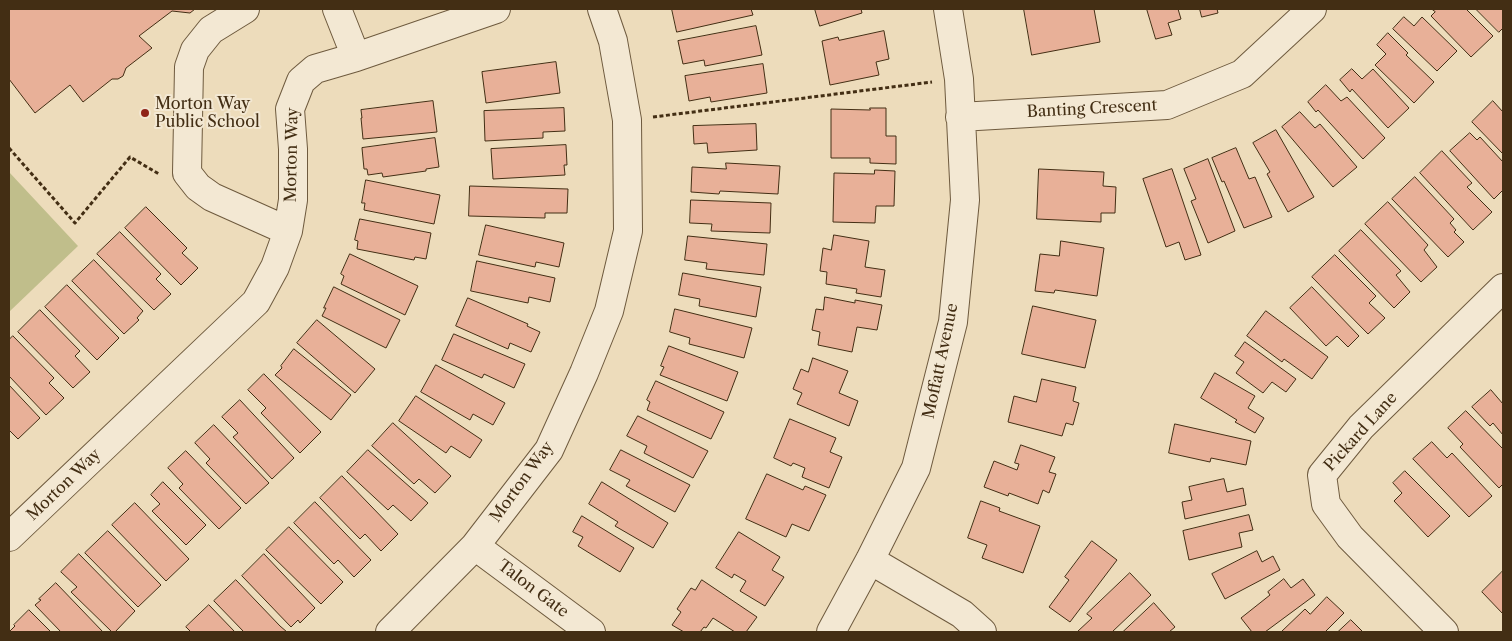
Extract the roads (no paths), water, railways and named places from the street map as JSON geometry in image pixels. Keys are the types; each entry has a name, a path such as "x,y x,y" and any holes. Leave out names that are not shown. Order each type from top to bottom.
{"street":[{"path":"245,9 211,30 195,50 189,68 187,173 198,187 212,197 288,231"},
{"path":"337,9 356,58"},
{"name":"Morton Way","path":"9,537 256,302 275,267 288,231 293,200 293,148 290,109 301,81 315,69 356,58 496,9"},
{"name":"Morton Way","path":"390,632 475,546 549,450 584,373 609,311 628,231 627,120 613,41 602,9"},
{"name":"Moffatt Avenue","path":"831,632 916,468 953,322 965,200 958,79 948,9"},
{"name":"Banting Crescent","path":"960,117 1167,105 1242,74 1312,9"},
{"name":"Pickard Lane","path":"1444,632 1350,536 1326,504 1322,475 1361,427 1503,288"},
{"name":"Talon Gate","path":"475,546 591,632"},
{"path":"870,560 962,614 982,632"}],"place":[{"name":"Morton Way Public School","path":"145,113"}]}
